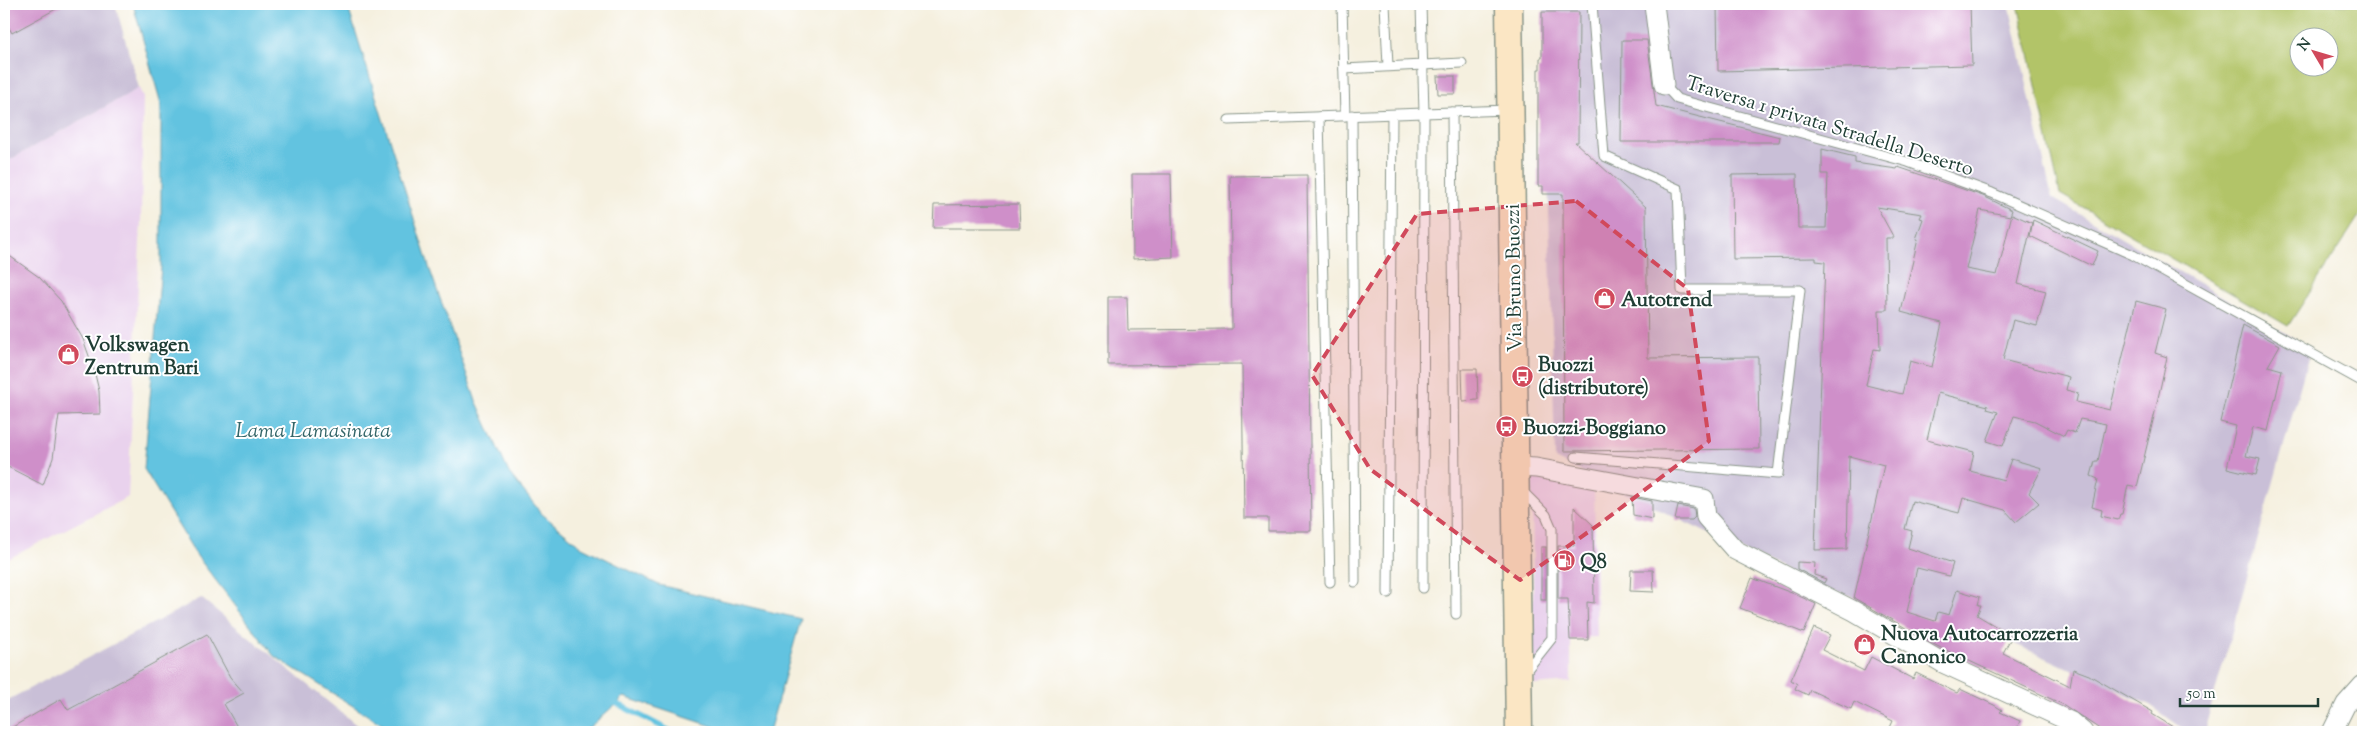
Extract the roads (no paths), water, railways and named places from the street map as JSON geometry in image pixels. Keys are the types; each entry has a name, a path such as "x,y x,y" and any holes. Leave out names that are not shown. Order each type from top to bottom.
{"main road":[{"name":"Via Bruno Buozzi","path":"1509,4 1519,732"}],"street":[{"path":"1654,4 1664,85"},
{"path":"1516,475 1536,468 1704,499 1706,517 1735,550 1854,611 1943,663 2071,722 2083,732"},
{"path":"2332,732 2346,704 2363,684"}],"lane":[{"path":"1342,4 1348,116 1355,582"},
{"path":"1385,4 1388,66"},
{"path":"1421,4 1424,114 1423,588"},
{"path":"1576,457 1778,474 1800,290 1682,290 1678,189 1604,156 1592,4"},
{"path":"1344,69 1462,63"},
{"name":"Traversa 1 privata Stradella Deserto","path":"1664,85 1677,99 1908,162 2001,197 2133,255 2363,382"},
{"path":"1229,120 1510,110"},
{"path":"1452,112 1456,614"},
{"path":"1388,593 1392,115"},
{"path":"1319,117 1330,582"},
{"path":"1516,475 1546,515 1552,529 1552,638 1518,672"}],"water":[{"name":"Lama Lamasinata","path":"133,4 347,4 430,270 475,398 509,473 542,514 582,547 659,585 801,619 769,732 730,732 624,697 584,732 394,732 274,656 197,556 144,469 161,267 161,104"}],"waterway":[{"name":"Lama Lamasinata","path":"610,700 672,732"}],"place":[{"name":"Autotrend","path":"1605,299"},
{"name":"Volkswagen Zentrum Bari","path":"69,355"},
{"name":"Buozzi (distributore)","path":"1522,376"},
{"name":"Buozzi-Boggiano","path":"1507,427"},
{"name":"Q8","path":"1564,561"},
{"name":"Nuova Autocarrozzeria Canonico","path":"1865,644"}]}
